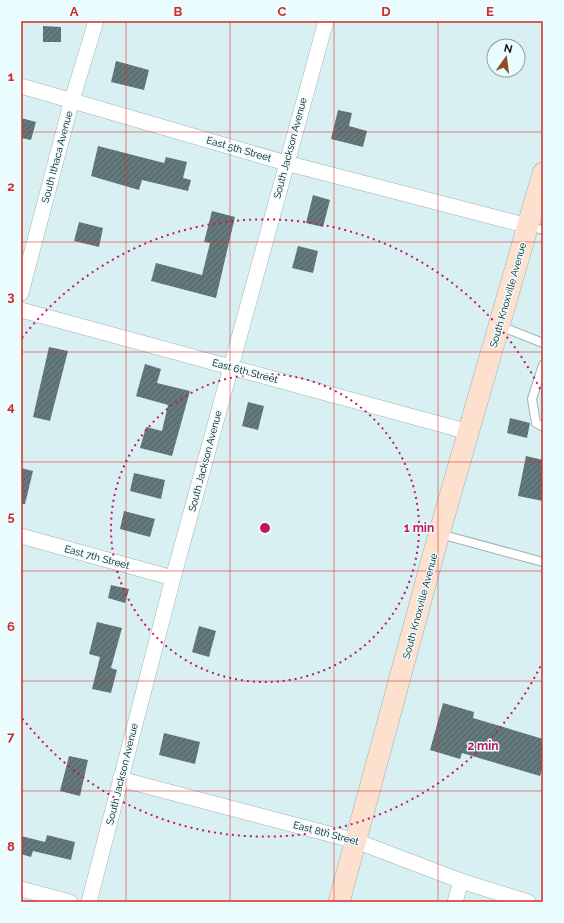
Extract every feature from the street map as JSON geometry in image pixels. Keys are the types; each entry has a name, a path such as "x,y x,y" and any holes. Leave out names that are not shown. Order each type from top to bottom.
{"main road":[{"name":"South Knoxville Avenue","path":"339,902 439,534 500,326 536,228 543,173"}],"street":[{"name":"South Ithaca Avenue","path":"21,293 72,100 96,21"},
{"name":"South Jackson Avenue","path":"89,902 172,578 326,21"},
{"name":"East 5th Street","path":"21,86 286,163 536,228"},
{"name":"East 6th Street","path":"21,310 469,432"},
{"name":"East 7th Street","path":"21,536 172,578"},
{"name":"East 8th Street","path":"120,779 356,841 460,881 528,902"},
{"path":"455,902 460,881"},
{"path":"21,889 70,902"}],"lane":[{"path":"500,326 543,343"},
{"path":"543,365 532,399 536,423 543,427"},
{"path":"439,534 543,562"}],"building":[{"path":"43,26 61,27 61,42 43,42"},
{"path":"116,61 149,70 144,90 111,82"},
{"path":"338,110 352,113 349,126 367,131 363,147 331,139"},
{"path":"21,118 36,122 31,140 21,138"},
{"path":"98,146 164,163 166,157 187,162 183,178 191,180 188,191 142,180 139,190 91,176"},
{"path":"313,195 330,200 323,227 306,223"},
{"path":"212,211 235,217 216,298 151,281 156,263 202,275 210,243 204,242"},
{"path":"79,222 103,228 99,247 74,241"},
{"path":"298,246 318,251 313,273 292,268"},
{"path":"49,347 68,351 50,421 33,417"},
{"path":"145,364 161,369 157,383 190,391 172,456 140,448 146,427 162,431 168,405 136,396"},
{"path":"248,402 264,406 258,430 242,426"},
{"path":"510,418 530,423 527,438 507,433"},
{"path":"526,456 543,460 543,501 518,496"},
{"path":"21,468 33,471 25,504 21,504"},
{"path":"134,473 165,480 161,499 130,491"},
{"path":"124,511 155,519 150,537 120,529"},
{"path":"111,585 129,589 125,603 108,598"},
{"path":"97,622 122,628 111,668 117,670 111,693 92,689 100,657 89,654"},
{"path":"199,626 216,631 209,657 192,652"},
{"path":"443,703 474,712 473,718 543,739 543,766 540,776 462,753 460,759 430,750"},
{"path":"164,733 200,742 195,764 159,755"},
{"path":"69,756 88,760 80,796 60,791"},
{"path":"47,835 75,842 71,860 33,851 31,857 21,854 21,836 45,842"}]}
